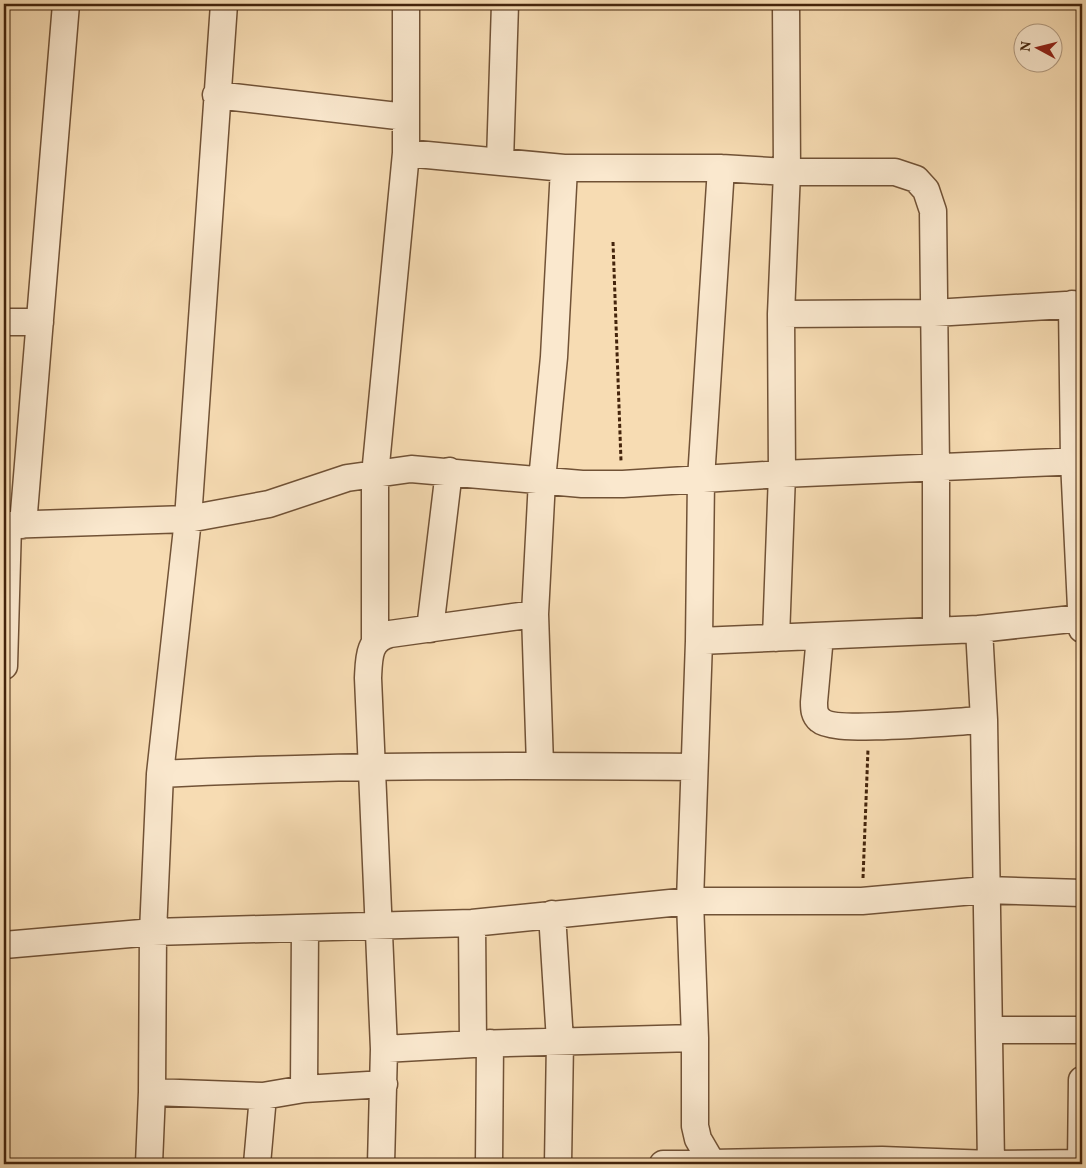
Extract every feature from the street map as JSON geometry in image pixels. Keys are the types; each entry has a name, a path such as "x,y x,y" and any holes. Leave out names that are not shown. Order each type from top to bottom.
{"street":[{"path":"4,666 11,525 40,322 66,4"},
{"path":"149,1164 152,1092 153,932 160,774 188,519 216,95 224,4"},
{"path":"381,1164 384,1049 370,767 368,678 370,654 375,641 375,475 406,153 406,4"},
{"path":"500,161 505,4"},
{"path":"776,638 782,474 781,314 787,172 786,4"},
{"path":"216,95 406,116"},
{"path":"406,153 564,168 722,168 787,172 896,172 916,180 926,190 932,211 936,467 936,630"},
{"path":"540,765 535,614 542,480 554,357 564,168"},
{"path":"712,1164 698,1139 696,1126 690,901 699,642 701,479 722,168"},
{"path":"699,642 1082,623 1077,304 934,313 781,314"},
{"path":"4,322 40,322"},
{"path":"11,525 188,519 269,504 347,478 412,469 582,484 623,484 782,474 1078,461"},
{"path":"430,629 449,472"},
{"path":"375,641 390,634 535,614"},
{"path":"979,629 984,720 985,890 992,1164"},
{"path":"820,636 814,712 819,720 830,724 868,726 984,720"},
{"path":"160,774 262,769 370,767 540,765 694,767"},
{"path":"4,945 153,932 472,923 690,901 862,901 985,890 1082,893"},
{"path":"552,914 560,1041 558,1164"},
{"path":"472,923 482,1043 489,1164"},
{"path":"304,1089 305,928"},
{"path":"989,1030 1082,1030"},
{"path":"384,1049 482,1043 695,1038"},
{"path":"663,1164 1081,1163 1082,1080"},
{"path":"152,1092 263,1096 304,1089 384,1084"},
{"path":"257,1164 263,1096"}],"path":[{"path":"613,242 619,446 623,484"},
{"path":"862,901 868,726"}]}
